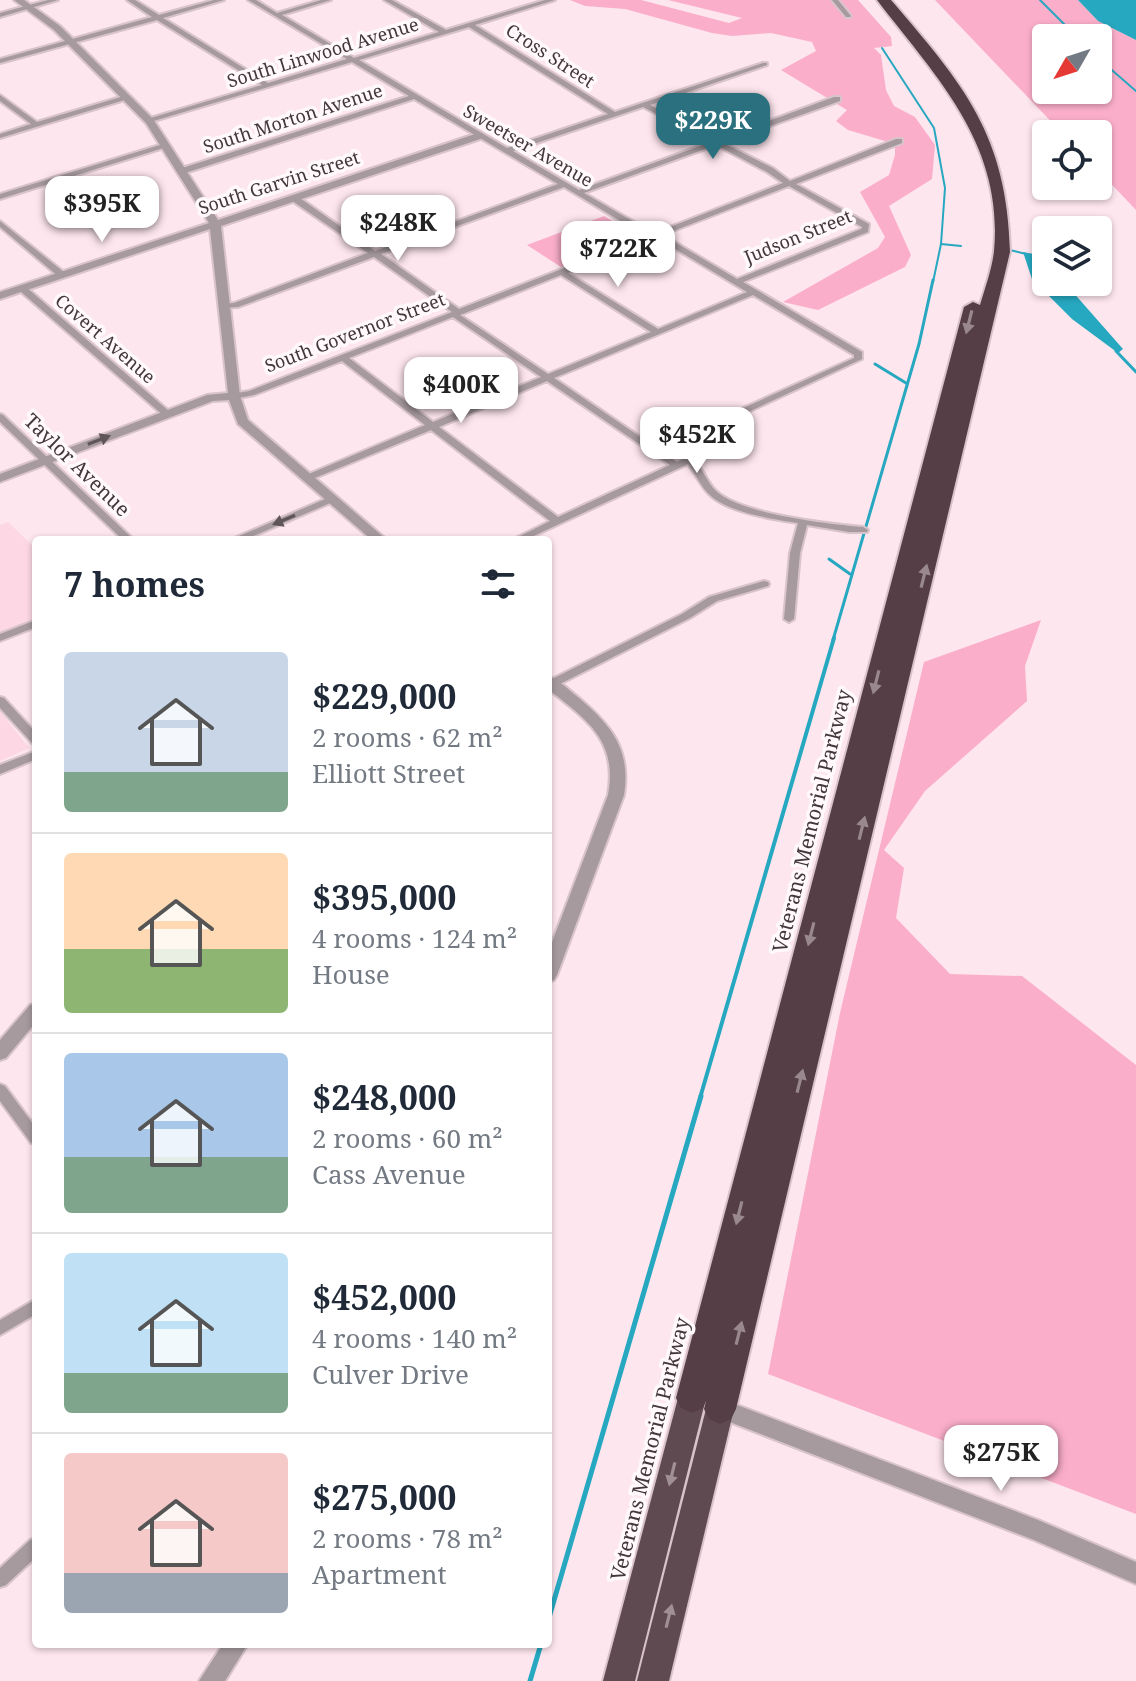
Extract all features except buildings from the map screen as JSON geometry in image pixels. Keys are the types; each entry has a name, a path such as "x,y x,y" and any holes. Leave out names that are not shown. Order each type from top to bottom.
{"highway":[{"name":"Veterans Memorial Parkway","path":"619,1681 986,246 985,190 965,125 942,85 872,0"},
{"path":"653,1681 1002,252 1000,194 995,167 978,122 942,68 884,0"}],"street":[{"path":"0,15 23,4 55,0"},
{"path":"130,0 268,86"},
{"path":"0,61 221,0"},
{"name":"Sweetser Avenue","path":"251,0 563,185 645,232 657,235 859,354 858,359 708,428 689,460"},
{"path":"276,15 328,0"},
{"path":"387,0 445,32"},
{"name":"Cross Street","path":"509,0 525,8"},
{"name":"South Linwood Avenue","path":"150,121 552,0"},
{"path":"835,0 848,16"},
{"path":"23,4 71,41 150,121 215,224 234,396 242,421 375,536"},
{"name":"Cross Street","path":"470,25 524,55 559,83 613,114"},
{"path":"505,151 765,64"},
{"path":"0,97 36,125"},
{"name":"South Morton Avenue","path":"182,171 414,97"},
{"path":"0,136 127,98"},
{"path":"577,193 837,99"},
{"path":"645,105 790,184"},
{"name":"South Garvin Street","path":"0,296 479,136"},
{"name":"South Governor Street","path":"0,478 211,398 251,393 899,141"},
{"path":"0,197 166,146"},
{"name":"Judson Street","path":"737,282 865,230 864,223 790,184"},
{"path":"226,306 563,185"},
{"path":"294,198 677,466"},
{"name":"Covert Avenue","path":"0,223 62,275"},
{"path":"561,272 657,332"},
{"name":"Covert Avenue","path":"23,289 167,414"},
{"name":"Judson Street","path":"307,478 754,292"},
{"path":"342,357 556,521"},
{"name":"Taylor Avenue","path":"0,417 125,536"},
{"path":"525,536 689,460 700,469 716,496 803,522 863,530"},
{"path":"244,536 332,499"},
{"path":"789,619 795,553 803,522"},
{"path":"552,683 640,640 713,599 764,584"},
{"path":"0,638 32,625"},
{"path":"552,687 608,735 616,748 622,771 616,795 552,964"},
{"path":"0,701 32,736"},
{"path":"0,770 32,757"},
{"path":"0,1053 32,1015"},
{"path":"0,1090 32,1134"},
{"path":"0,1328 32,1312"},
{"path":"692,1398 1038,1531 1136,1573"},
{"path":"0,1579 32,1550"},
{"path":"211,1681 234,1648"}],"shaded area":[{"path":"570,0 641,0 729,23 742,18 668,0 858,0 891,37 892,46 874,48 881,55 886,90 894,106 915,117 935,145 932,179 889,206 911,255 905,267 818,310 783,302 878,248 885,237 860,192 889,175 895,155 895,144 848,130 836,121 847,110 781,70 816,51 812,42 771,33 732,36 712,33 625,9 585,6"},
{"path":"935,0 1078,0 1104,24 1032,24 1032,102"},
{"path":"1112,28 1136,40 1136,210 1112,185 1112,120 1050,120 1034,104 1112,104"},
{"path":"604,216 639,237 561,267 527,245"},
{"path":"8,522 32,545 32,621 0,635 0,525"},
{"path":"1041,620 1025,666 1027,701 925,791 884,850 904,868 896,918 950,974 1022,976 1136,1065 1136,1514 768,1374 840,1013 924,662"},
{"path":"0,711 29,748 0,761"}],"water":[{"path":"1078,0 1136,0 1136,40 1112,28 1112,24 1098,21"},
{"path":"1023,252 1032,254 1032,279"},
{"path":"1049,296 1076,296 1123,349 1118,353 1072,319"}],"waterway":[{"path":"1040,0 1064,24"},
{"path":"882,48 934,128 945,188 941,244"},
{"path":"1112,70 1136,91"},
{"path":"933,282 941,244"},
{"path":"941,244 961,246"},
{"path":"1010,250 1030,255"},
{"path":"833,640 919,344 933,280"},
{"path":"1116,351 1136,372"},
{"path":"875,364 906,383"},
{"path":"829,559 850,574"},
{"path":"700,1098 834,638"},
{"path":"552,1607 701,1096"},
{"path":"530,1681 540,1648"}]}
